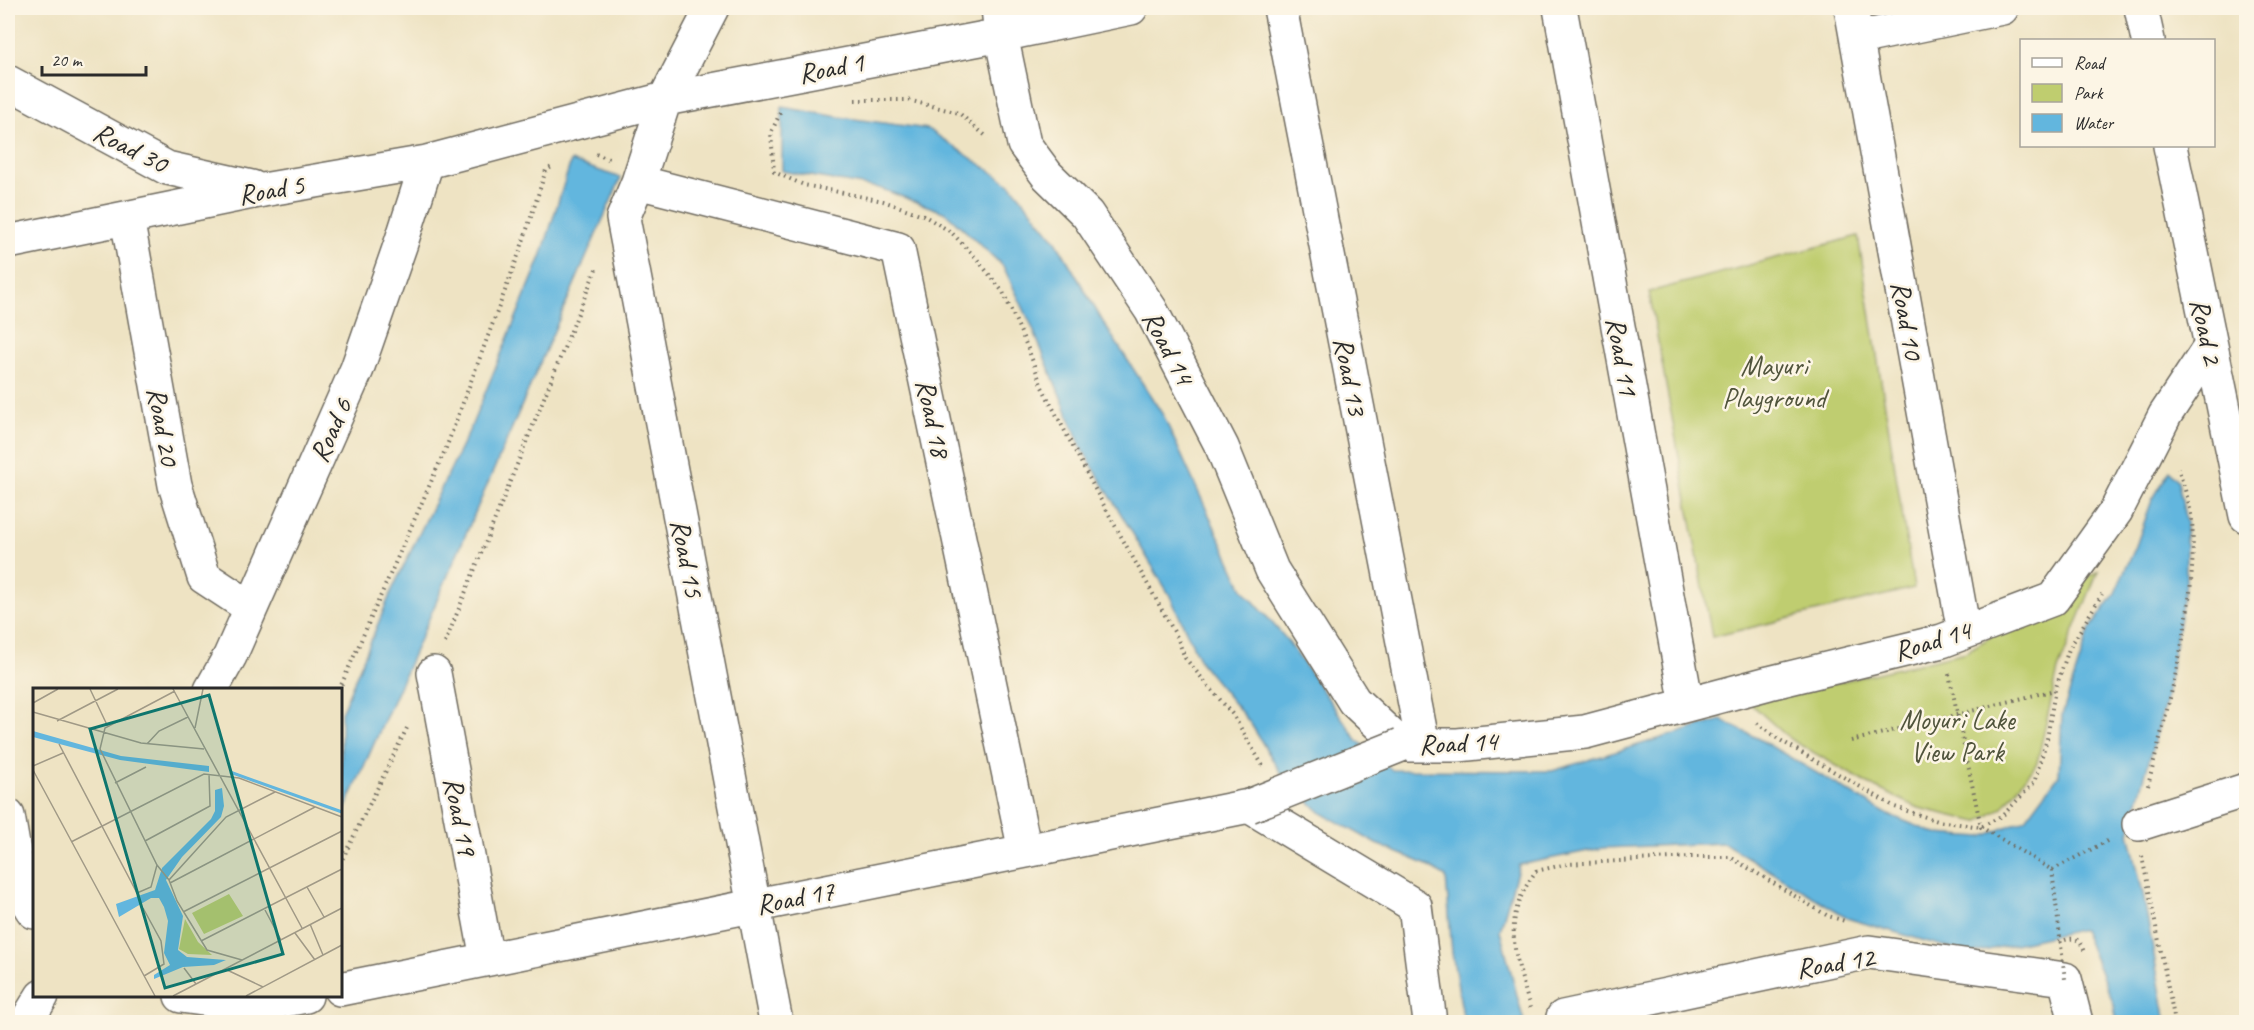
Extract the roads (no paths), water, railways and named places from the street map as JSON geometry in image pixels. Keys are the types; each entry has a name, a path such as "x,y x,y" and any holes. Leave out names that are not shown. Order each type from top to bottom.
{"street":[{"name":"Road 15","path":"712,8 665,99 638,182 623,218 776,1023"},
{"name":"Road 1","path":"533,135 665,99 999,21 1131,8"},
{"name":"Road 13","path":"1280,8 1412,745"},
{"name":"Road 11","path":"1560,8 1687,705"},
{"path":"1855,23 2002,8"},
{"path":"2142,8 2148,39"},
{"name":"Road 14","path":"999,21 1024,144 1047,175 1087,214 1151,310 1222,447 1272,570 1354,701 1412,745 1458,745 1585,732 1953,637 2053,598 2116,511 2164,415 2210,346"},
{"name":"Road 10","path":"1855,23 1953,637"},
{"name":"Road 30","path":"8,82 167,168 263,190"},
{"name":"Road 5","path":"8,242 263,190 427,162 533,135"},
{"name":"Road 2","path":"2170,147 2210,346 2245,502"},
{"name":"Road 6","path":"212,688 230,656 357,369 427,162"},
{"name":"Road 18","path":"638,182 898,249 1025,851"},
{"name":"Road 20","path":"127,218 175,485 204,577 251,608"},
{"name":"Road 19","path":"434,673 487,959"},
{"name":"Road 17","path":"342,988 1249,806 1412,745"},
{"path":"2139,825 2247,790"},
{"path":"1249,806 1415,906 1430,1023"},
{"path":"8,816 21,894"},
{"name":"Road 12","path":"1563,1017 1869,952 2065,979 2076,1023"},
{"path":"26,1023 41,997"},
{"path":"190,997 253,1006 301,997"}],"water":[{"path":"782,107 928,129 1011,185 1056,241 1103,322 1163,415 1243,589 1287,640 1358,741 1392,770 1552,771 1721,720 1757,738 1885,813 1936,834 1982,837 2026,819 2059,775 2062,715 2090,629 2114,595 2136,546 2152,500 2170,470 2178,481 2186,522 2186,582 2165,703 2129,833 2143,894 2166,1022 2117,1022 2114,1005 2083,929 1970,954 1850,919 1724,843 1603,848 1519,865 1500,930 1524,1022 1464,1022 1452,953 1446,877 1425,864 1377,844 1320,812 1283,777 1251,724 1201,663 1169,594 1082,449 1030,322 1003,266 946,213 879,188 782,171"},
{"path":"571,161 621,178 342,816 342,711 392,590 471,427 541,257"}],"park label":[{"name":"Mayuri Playground","path":"1774,381"},
{"name":"Moyuri Lake View Park","path":"1957,735"}]}
